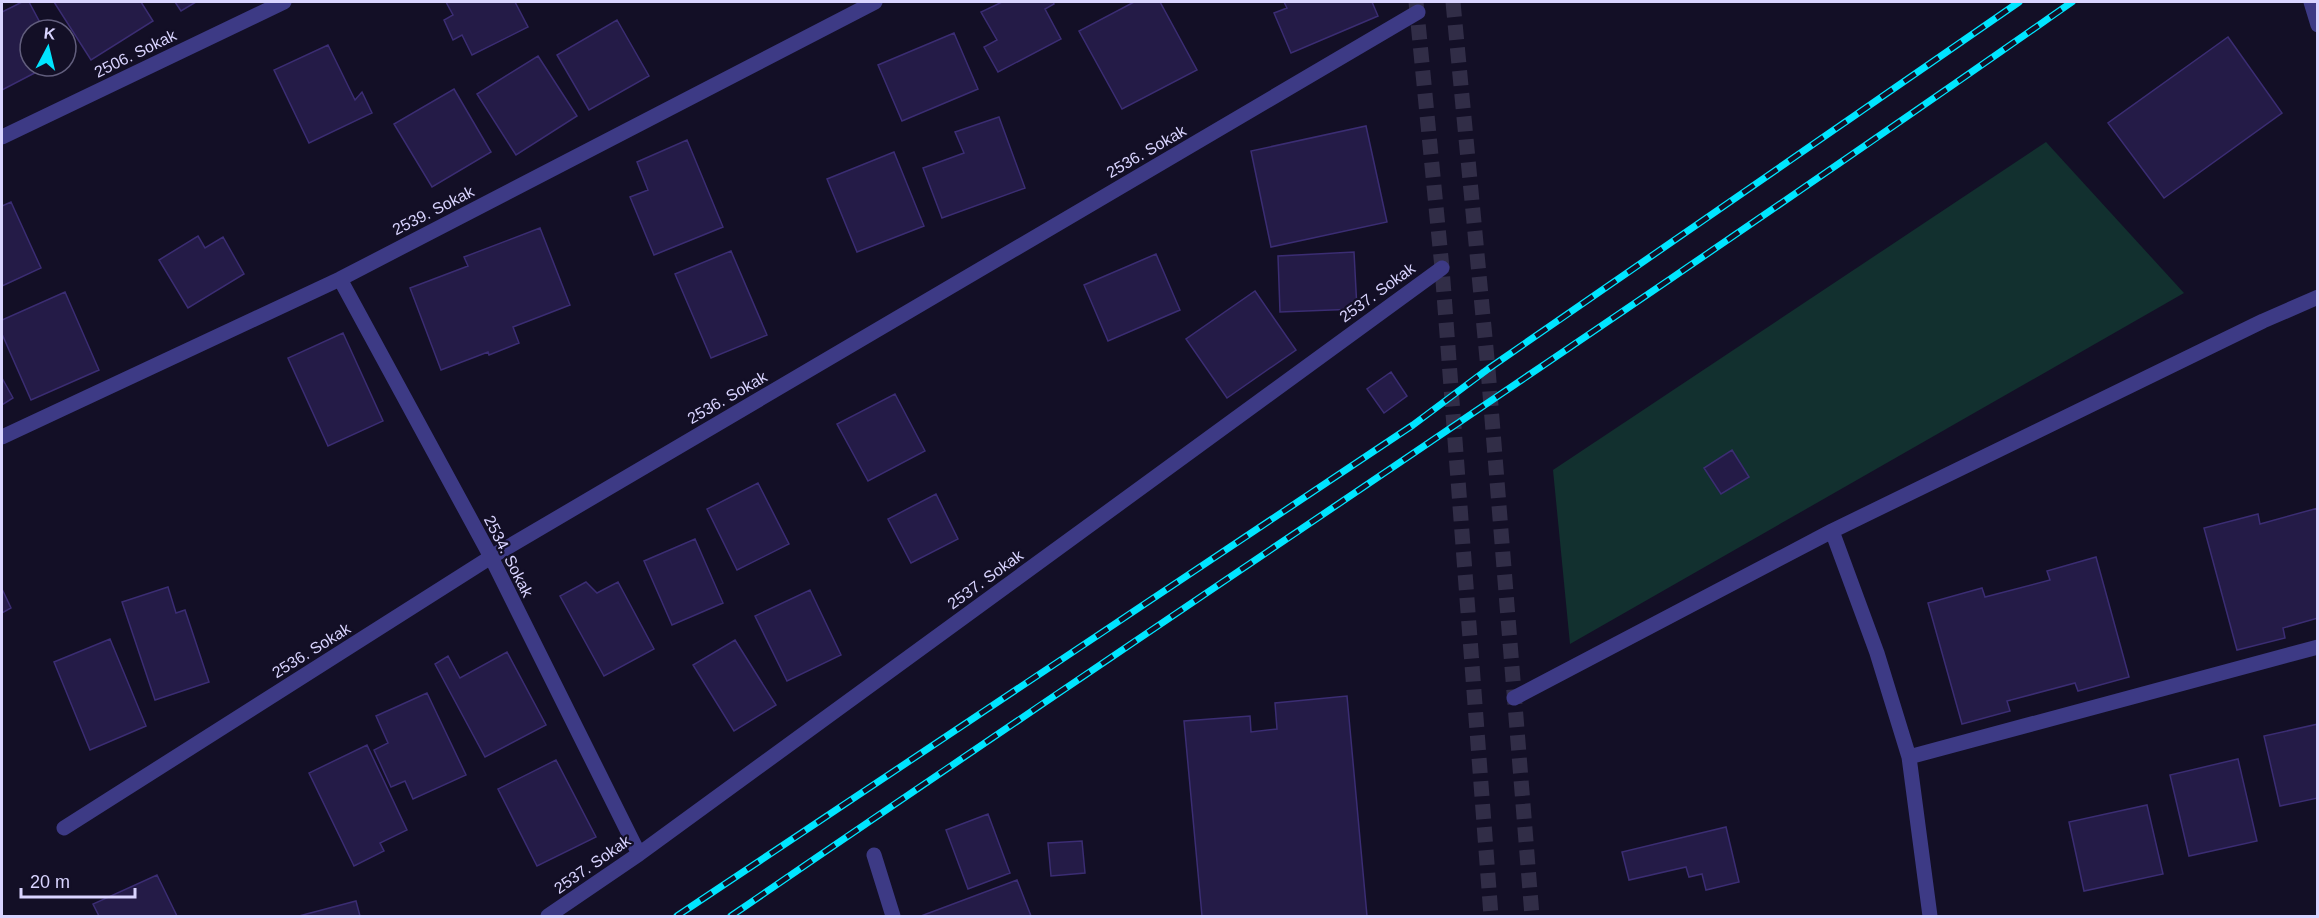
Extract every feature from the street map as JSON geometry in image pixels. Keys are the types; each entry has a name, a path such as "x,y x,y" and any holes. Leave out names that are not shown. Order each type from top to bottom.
{"street":[{"name":"2506. Sokak","path":"2,137 284,2"},
{"name":"2539. Sokak","path":"2,437 340,279 875,2"},
{"path":"2311,2 2318,25"},
{"name":"2536. Sokak","path":"64,828 491,557 1418,12"},
{"name":"2537. Sokak","path":"548,916 639,854 1442,267"},
{"name":"2534. Sokak","path":"340,279 491,557 639,854"},
{"path":"1514,698 1832,531 2263,321 2318,297"},
{"path":"1832,531 1877,653 1909,758 1930,916"},
{"path":"1909,758 2318,647"},
{"path":"874,855 893,916"}],"green space":[{"path":"2046,142 2184,293 1570,644 1553,470"}],"building":[{"path":"22,2 29,2 38,18 18,18 18,78 25,78 2,90 2,12"},
{"path":"54,2 141,2 153,21 91,60 78,40 78,18 64,18"},
{"path":"175,2 196,2 181,11"},
{"path":"446,2 515,2 528,27 472,55 462,35 453,40 444,20 453,15"},
{"path":"1002,2 1053,2 1054,4 1045,9 1061,39 998,72 984,47 997,40 981,12"},
{"path":"1134,2 1160,2 1197,70 1122,109 1079,31"},
{"path":"1284,2 1372,2 1378,16 1291,53 1274,13 1287,8"},
{"path":"617,20 649,76 589,110 557,55"},
{"path":"954,33 978,89 902,121 878,65"},
{"path":"2228,37 2282,113 2164,198 2108,123"},
{"path":"328,45 355,100 362,92 372,113 309,143 274,70"},
{"path":"538,56 577,116 516,155 477,94"},
{"path":"454,89 491,152 432,187 394,124"},
{"path":"999,117 1025,188 942,218 923,168 964,153 955,132"},
{"path":"1366,126 1387,222 1271,247 1251,151"},
{"path":"687,140 723,227 654,255 630,197 648,190 637,162"},
{"path":"894,152 924,226 857,252 827,179"},
{"path":"11,202 41,268 2,286 2,206"},
{"path":"540,228 570,305 513,327 519,343 441,370 410,288 468,266 464,257"},
{"path":"198,236 205,248 223,237 244,274 188,308 159,260"},
{"path":"731,251 767,335 711,358 675,274"},
{"path":"1354,252 1357,309 1280,312 1278,256"},
{"path":"1156,254 1180,310 1108,341 1084,285"},
{"path":"1255,291 1296,350 1227,398 1186,339"},
{"path":"65,292 99,370 31,400 2,334 2,320"},
{"path":"343,333 383,421 328,446 288,358"},
{"path":"1391,372 1407,396 1384,413 1367,389"},
{"path":"2,378 13,398 2,405"},
{"path":"895,394 925,451 868,481 837,424"},
{"path":"1732,450 1749,477 1721,494 1704,468"},
{"path":"758,483 789,544 737,570 707,509"},
{"path":"936,494 958,539 911,563 888,519"},
{"path":"2318,508 2318,618 2283,628 2285,638 2237,650 2204,528 2258,514 2260,524"},
{"path":"695,539 723,603 672,625 644,561"},
{"path":"2096,557 2129,677 2078,691 2075,683 2007,701 2010,711 1962,724 1928,603 1982,588 1985,597 2050,580 2047,571"},
{"path":"586,582 597,593 618,582 654,649 604,676 560,596"},
{"path":"168,587 176,613 185,610 209,682 155,700 122,602"},
{"path":"2,589 11,608 2,613"},
{"path":"810,590 841,655 787,681 755,616"},
{"path":"110,639 146,726 90,750 54,662"},
{"path":"735,640 776,705 734,731 693,665"},
{"path":"507,652 546,725 485,757 435,664 448,656 460,678"},
{"path":"427,693 466,775 413,799 405,781 391,787 374,750 388,743 376,716"},
{"path":"1347,696 1367,916 1202,916 1184,721 1250,716 1251,732 1277,729 1275,703"},
{"path":"2318,724 2318,798 2280,806 2264,736"},
{"path":"367,745 407,830 380,843 384,851 354,866 309,773"},
{"path":"2238,759 2257,841 2189,856 2170,775"},
{"path":"556,760 596,837 537,866 498,789"},
{"path":"2147,805 2163,874 2084,891 2069,822"},
{"path":"988,814 1010,873 968,889 946,830"},
{"path":"1726,827 1739,882 1706,890 1702,874 1689,877 1686,867 1629,880 1622,852"},
{"path":"1082,841 1085,873 1051,876 1048,843"},
{"path":"157,875 177,916 99,916 93,904"},
{"path":"1017,880 1031,916 921,916"},
{"path":"356,901 360,916 299,916"}],"tunnel":[{"path":"1416,2 1442,268 1491,916"},
{"path":"1453,2 1488,369 1532,916"}],"railway":[{"path":"677,916 1413,425 1488,369 2019,2"},
{"path":"731,916 1571,347 2072,2"}]}
